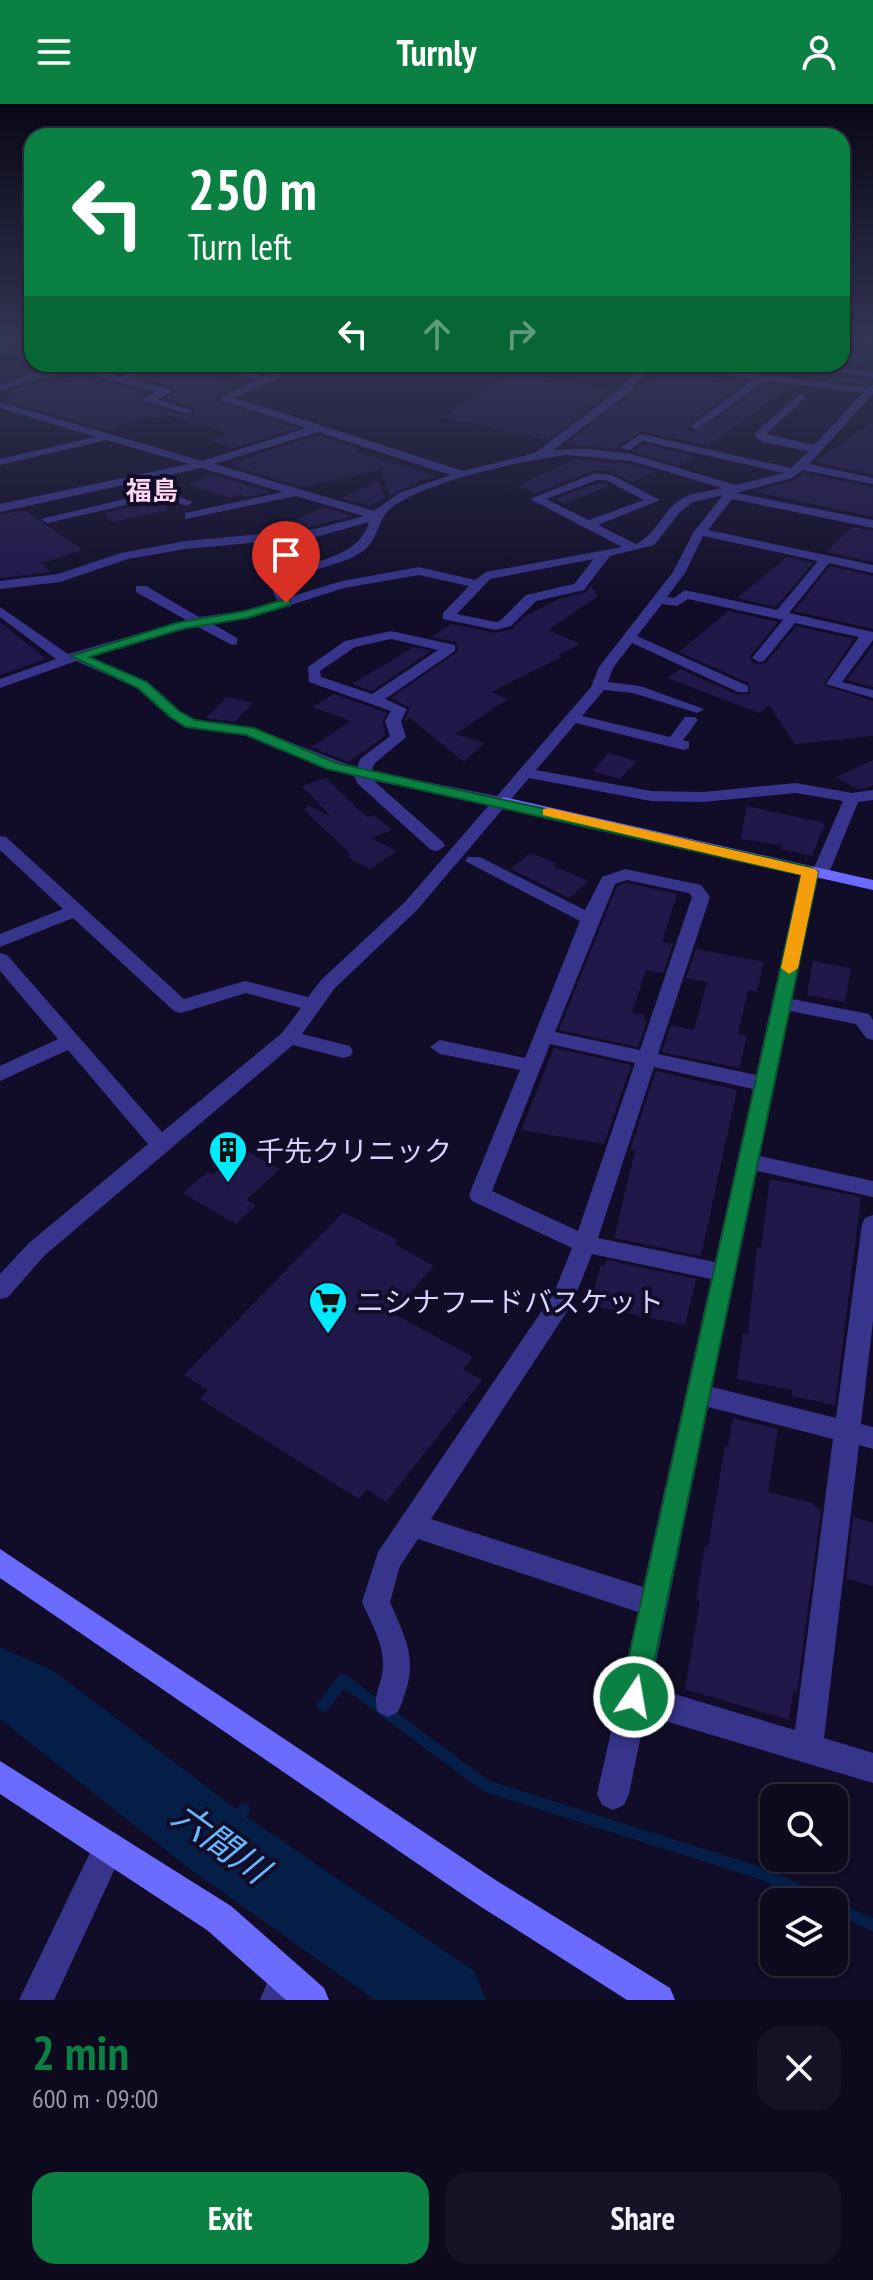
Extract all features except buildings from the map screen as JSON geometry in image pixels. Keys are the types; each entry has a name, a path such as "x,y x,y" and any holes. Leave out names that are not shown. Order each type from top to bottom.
{"street":[{"path":"82,429 377,516"},
{"path":"0,508 208,464 314,429"},
{"path":"328,429 463,475"},
{"path":"535,457 572,429"},
{"path":"765,429 759,435 769,441 817,449"},
{"path":"606,553 579,587 531,598 506,623 496,626 448,616 486,576 606,553 635,548 650,542 676,509 689,499 765,483 797,469 835,429"},
{"path":"0,462 107,437"},
{"path":"626,448 641,437 873,481"},
{"path":"286,603 280,593 290,578 360,548 371,540 380,510 414,491 463,475 567,452 617,455 732,492 873,524"},
{"path":"588,525 654,500 608,477 596,476 536,499 588,525 635,548"},
{"path":"130,480 187,502"},
{"path":"189,516 297,492"},
{"path":"0,1290 37,1249 289,1038 328,984 411,906 503,802 599,685 606,667 679,573 700,532 732,492"},
{"path":"72,493 92,509"},
{"path":"47,519 160,494"},
{"path":"76,513 95,527"},
{"path":"0,585 60,578 125,556 174,547 316,533 377,516"},
{"path":"700,532 873,569"},
{"path":"759,658 826,559"},
{"path":"0,684 72,658 198,621 247,615 342,585 419,571 478,584"},
{"path":"141,589 232,641"},
{"path":"658,600 677,602 685,594 871,636 833,684 873,694"},
{"path":"0,611 72,658 142,685 174,714 191,724 249,731 332,766 362,774 503,802 873,885"},
{"path":"374,700 450,648 391,635 350,644 313,670 314,679 374,700 400,709 393,721 398,737 366,762 363,780 437,846"},
{"path":"629,637 743,689"},
{"path":"573,718 679,743 693,714 635,689 599,685"},
{"path":"527,773 651,796 703,797 796,788 852,798 873,795"},
{"path":"613,1794 782,1003 815,873 852,798"},
{"path":"0,841 181,1007 245,987 314,1005"},
{"path":"474,861 590,919"},
{"path":"388,1702 396,1683 397,1645 376,1602 388,1561 564,1297 585,1244 701,897 695,889 625,874 608,881 590,919 480,1195 585,1244 724,1273"},
{"path":"0,941 76,910"},
{"path":"0,959 162,1146"},
{"path":"782,1003 862,1019 873,1033"},
{"path":"543,1036 764,1084"},
{"path":"289,1038 343,1051"},
{"path":"0,1074 71,1041"},
{"path":"440,1047 532,1066"},
{"path":"748,1161 873,1189"},
{"path":"808,1749 860,1435 873,1224"},
{"path":"698,1394 860,1435"},
{"path":"412,1525 653,1604"},
{"path":"0,1562 486,1892 658,2000"},
{"path":"634,1697 873,1768"},
{"path":"0,1776 219,1918 281,1988 312,2000"},
{"path":"36,2000 109,1847"}],"waterway":[{"path":"323,1706 343,1680 486,1786 763,1874 794,1888"},
{"name":"六間川","path":"0,1682 29,1696 218,1843 445,2000"},
{"path":"218,1843 244,1809"},
{"path":"848,1913 873,1925"}],"slow traffic":[{"path":"549,812 810,872 789,968"}],"place":[{"name":"千先クリニック","path":"228,1184"},
{"name":"ニシナフードバスケット","path":"328,1335"}],"district":[{"name":"福島","path":"152,490"}],"route":[{"path":"286,603 247,615 181,625 77,656 142,685 174,714 191,724 249,731 352,772 503,802 810,872 634,1697"}]}
